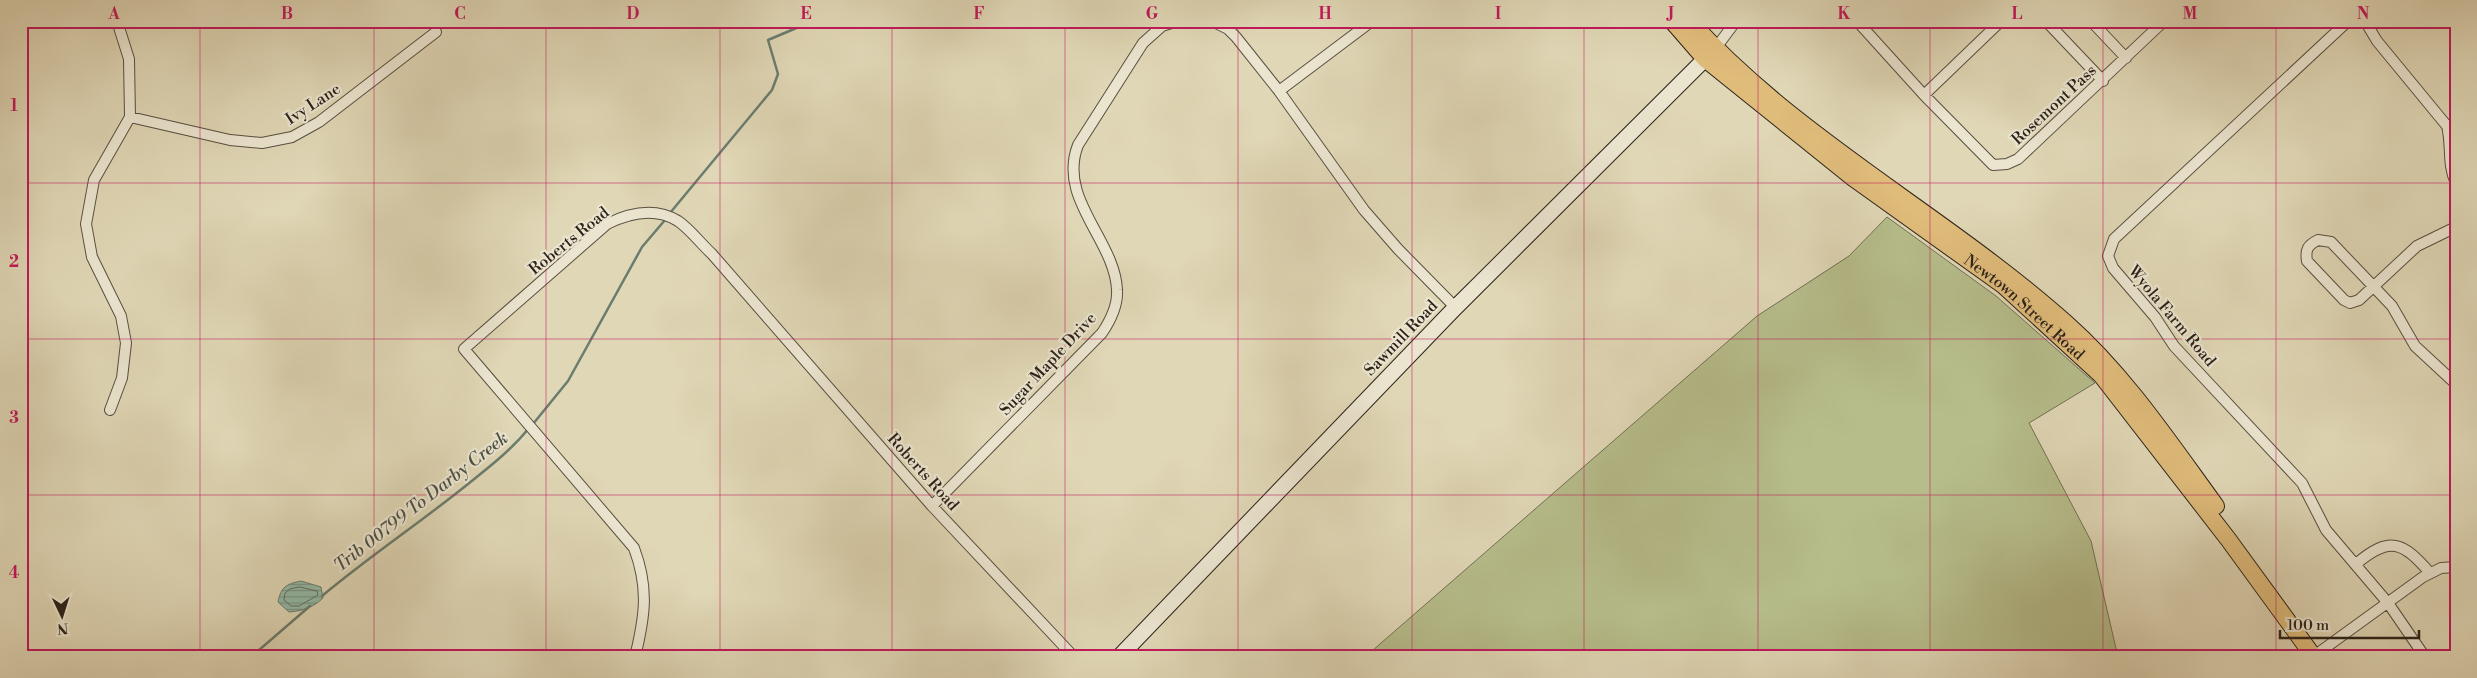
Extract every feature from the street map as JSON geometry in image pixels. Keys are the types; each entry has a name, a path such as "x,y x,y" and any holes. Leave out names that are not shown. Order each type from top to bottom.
{"main road":[{"name":"Newtown Street Road","path":"1672,21 1710,54 1808,128 2022,285 2097,353 2161,431 2320,655"},
{"name":"Newtown Street Road","path":"1690,21 1710,54"}],"street":[{"path":"110,410 122,378 126,343 121,316 92,257 86,224 94,180 130,117 130,59 117,21"},
{"name":"Sugar Maple Drive","path":"932,506 1102,333 1110,320 1118,291 1114,274 1074,182 1073,157 1078,144 1143,43 1162,26 1178,21"},
{"path":"1212,21 1228,29 1236,37 1279,91 1364,210 1398,250 1455,307"},
{"path":"1279,91 1372,21"},
{"path":"1710,54 1736,21"},
{"name":"Rosemont Pass","path":"1857,21 1924,95 1993,165 2007,164 2018,159 2103,81 2164,21"},
{"path":"1924,95 2001,21"},
{"path":"2046,21 2103,81"},
{"path":"2091,21 2126,58"},
{"name":"Wyola Farm Road","path":"2348,21 2114,239 2108,256 2113,268 2155,317 2174,346 2302,483 2326,530 2388,603 2425,657"},
{"path":"2365,21 2377,41 2447,126 2451,141 2450,171 2456,183"},
{"name":"Ivy Lane","path":"130,117 230,140 262,143 292,137 319,122 436,32"},
{"name":"Sawmill Road","path":"1119,657 1455,307 1710,54"},
{"name":"Roberts Road","path":"635,657 645,600 642,573 634,548 464,349 607,224 625,215 647,212 677,221 712,254 932,506 1074,657"},
{"path":"2456,227 2418,246 2373,286 2359,300 2350,303 2344,300 2307,260 2306,252 2310,244 2318,240 2331,242 2373,286 2392,306 2415,346 2456,384"},
{"path":"2356,564 2372,550 2389,546 2403,548 2413,553 2430,573"},
{"path":"2320,655 2430,573 2441,568 2456,567"}],"shaded area":[{"path":"1887,217 1996,296 2095,383 2029,423 2091,541 2118,657 1365,657 1757,316 1849,256"}],"water":[{"path":"301,581 321,587 323,598 308,608 289,612 278,602 281,593 288,585"}],"waterway":[{"name":"Trib 00799 To Darby Creek","path":"670,213 772,90 778,74 768,40 813,21"},
{"name":"Trib 00799 To Darby Creek","path":"533,424 568,381 642,247 665,220"},
{"name":"Trib 00799 To Darby Creek","path":"322,596 495,462 529,428"},
{"name":"Trib 00799 To Darby Creek","path":"251,657 310,606"}]}
